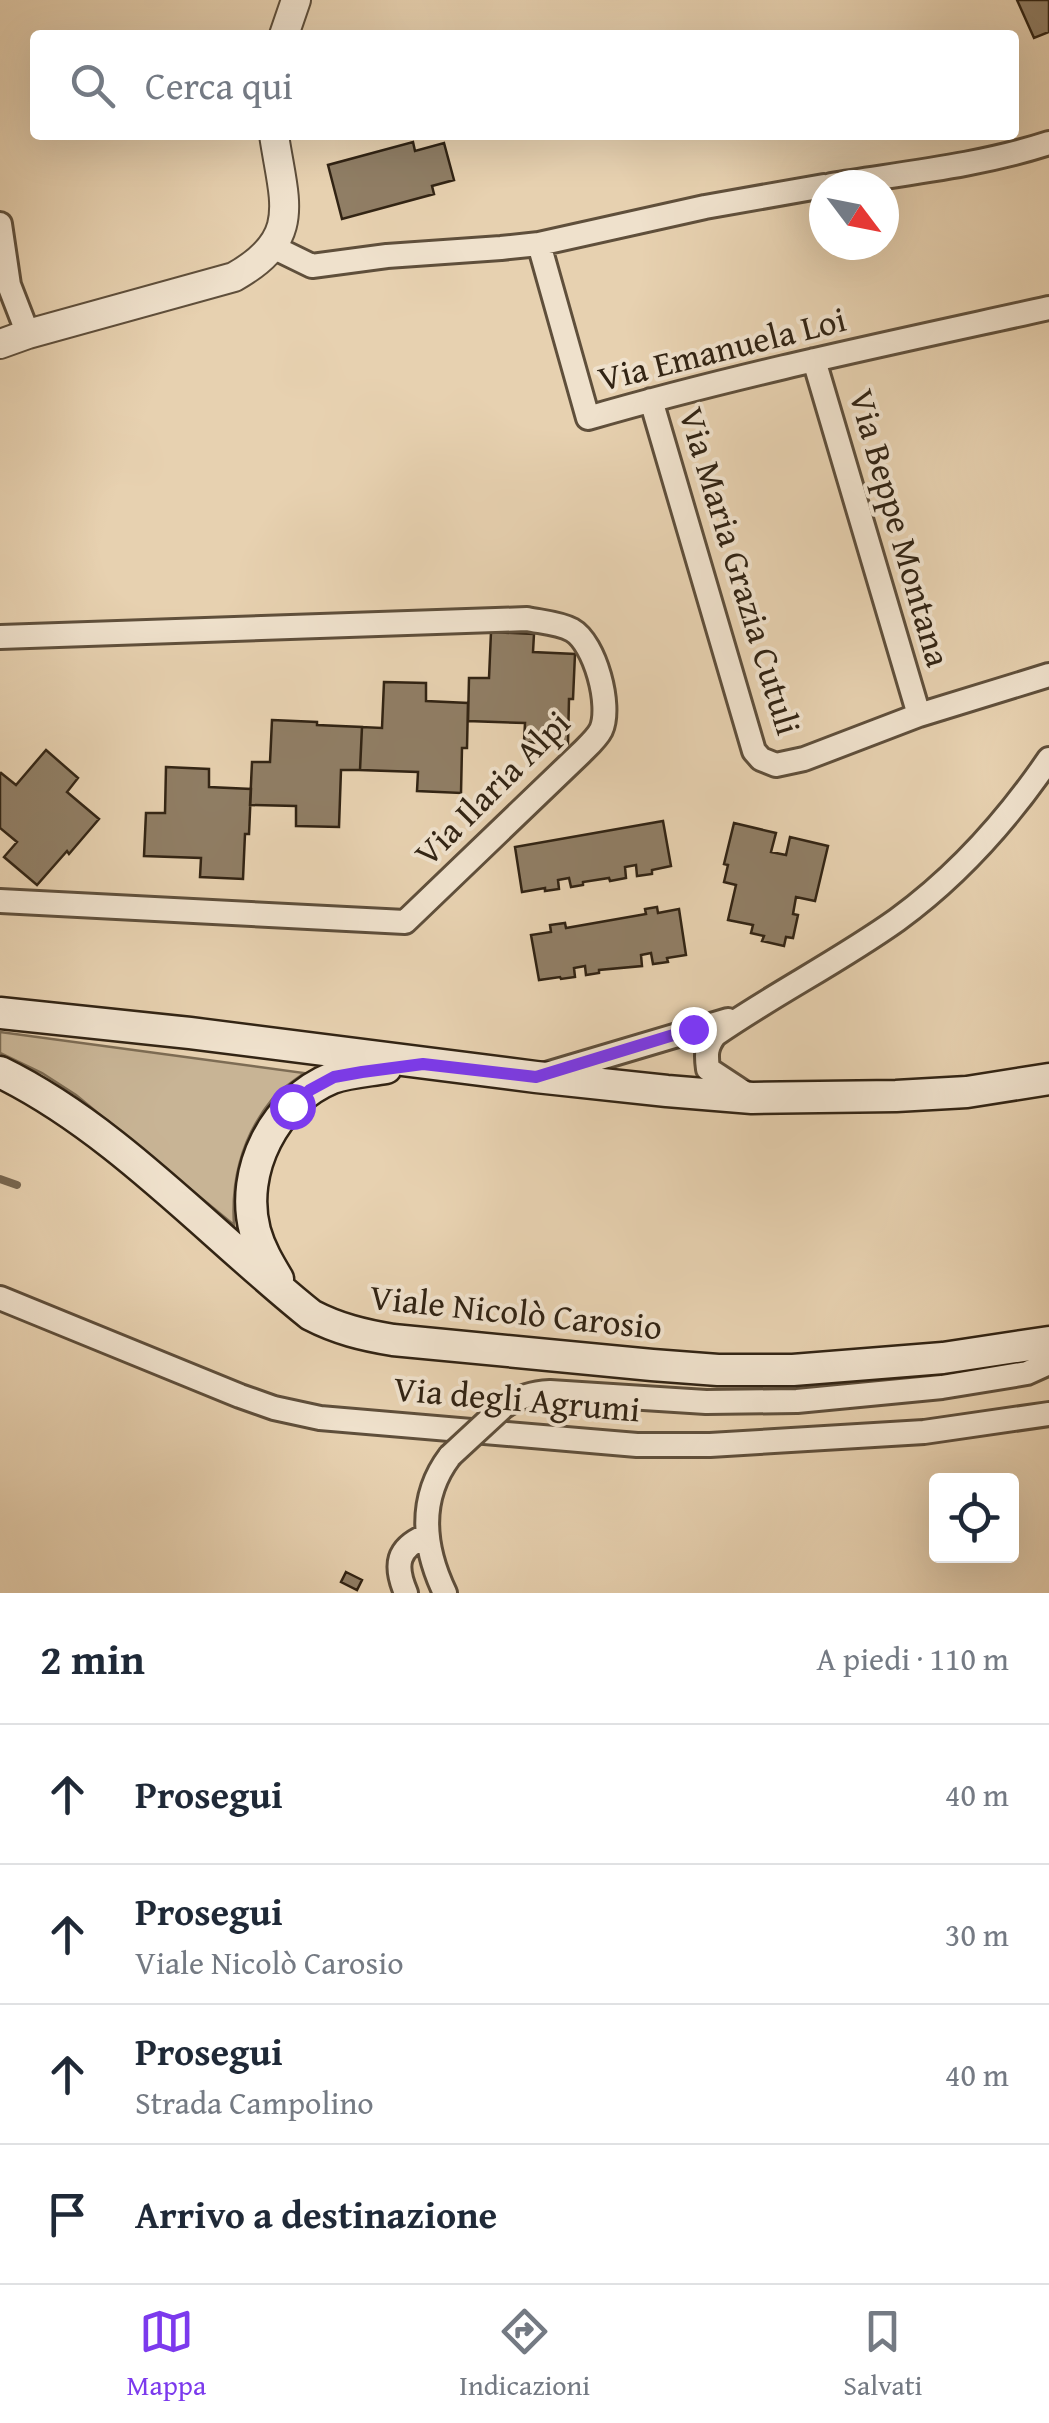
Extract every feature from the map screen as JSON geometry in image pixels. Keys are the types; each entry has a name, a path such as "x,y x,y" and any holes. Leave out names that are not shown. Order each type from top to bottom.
{"main road":[{"path":"0,1013 536,1077 752,1098 967,1092 1049,1079"},
{"path":"287,1296 261,1250 251,1201 260,1152 274,1127 310,1090 334,1077 423,1064"},
{"name":"Viale Nicolò Carosio","path":"0,1072 80,1120 110,1143 311,1314 363,1335 718,1370 874,1365 1049,1342"}],"street":[{"path":"286,30 296,0"},
{"path":"0,344 234,277 257,264 273,247 284,224 275,140"},
{"path":"899,175 992,159 1049,142"},
{"path":"273,247 312,266 539,244 704,206 809,189"},
{"path":"0,224 9,285 28,334"},
{"name":"Via Emanuela Loi","path":"539,244 588,418 814,360 1049,308"},
{"name":"Via Beppe Montana","path":"814,360 919,715"},
{"name":"Via Maria Grazia Cutuli","path":"651,400 754,751 761,759 776,765 804,759 919,715 1049,675"},
{"name":"Via Ilaria Alpi","path":"0,637 527,619 572,630 586,641 604,688 604,718 600,732 581,754 406,922 0,901"},
{"path":"752,1098 708,1069 708,1045 715,1035 899,918 944,881 1002,821 1049,759"},
{"path":"536,1077 741,1017"},
{"name":"Via degli Agrumi","path":"0,1298 240,1396 320,1418 543,1439 674,1446 924,1432 1049,1414"},
{"path":"445,1593 433,1568 426,1536 432,1487 450,1456 504,1406 520,1397 550,1392 706,1402 797,1400 942,1387 1028,1373 1049,1364"},
{"path":"406,1593 399,1560 414,1541 426,1536"}],"shaded area":[{"path":"0,1032 304,1073 273,1098 246,1142 234,1191 234,1225 76,1095 0,1053"}],"building":[{"path":"1017,0 1049,0 1049,32 1034,38"},
{"path":"413,142 415,151 444,143 454,180 432,186 434,194 342,219 328,165"},
{"path":"491,632 534,634 533,652 575,654 568,744 524,742 525,723 468,721 469,678 489,678"},
{"path":"384,682 426,683 426,701 468,703 461,793 417,791 418,772 360,770 362,727 382,728"},
{"path":"272,720 362,727 360,770 341,770 339,827 296,826 296,806 250,805 252,762 270,762"},
{"path":"46,750 78,778 67,792 99,819 37,885 4,857 17,842 0,828 0,774 16,785"},
{"path":"166,767 209,769 209,787 251,789 243,879 200,877 201,858 144,856 146,813 165,813"},
{"path":"663,821 671,866 637,876 636,865 625,867 626,878 571,887 569,878 558,880 559,889 522,892 515,847"},
{"path":"734,823 776,833 771,852 786,855 790,837 828,846 815,901 796,897 793,914 798,915 793,938 786,937 784,946 762,941 764,936 751,933 753,925 728,920 736,885 724,882 728,865 724,864"},
{"path":"657,907 658,913 679,909 686,955 653,964 651,953 641,955 642,966 586,975 585,966 574,968 575,977 539,980 531,935 551,932 550,925 565,923 566,928 646,914 645,909"},
{"path":"346,1572 362,1580 357,1590 341,1582"}],"waterway":[{"path":"0,1179 17,1185"}],"route":[{"path":"292,1106 334,1077 423,1064 536,1077 693,1029"}]}
